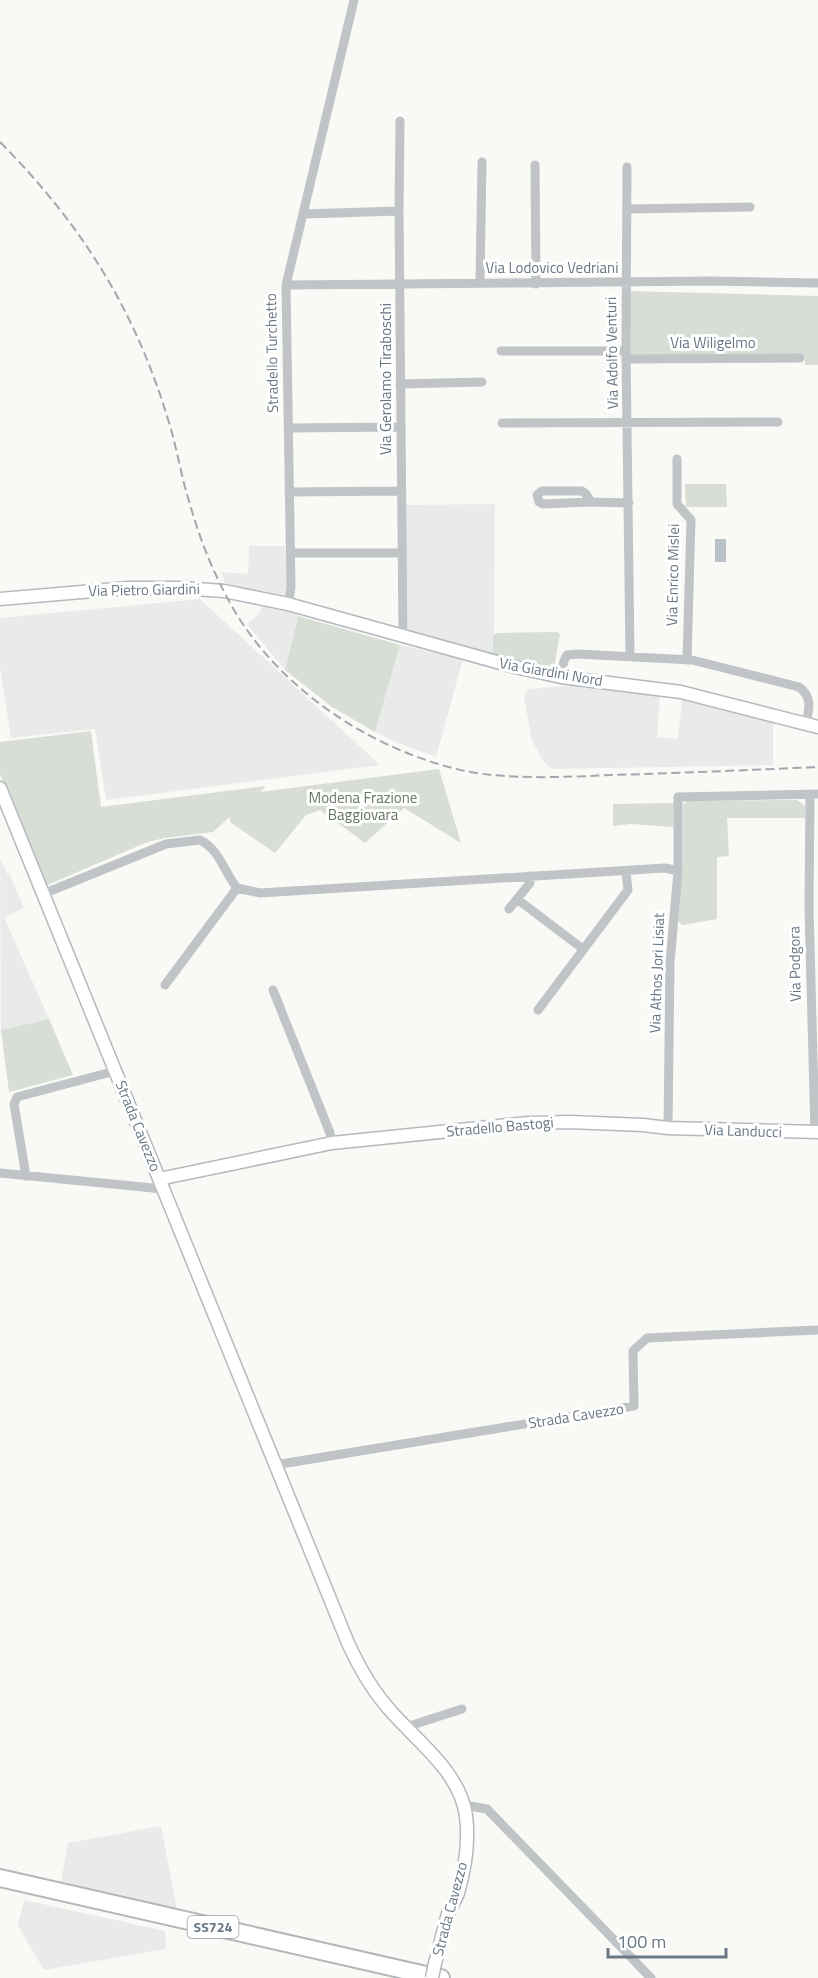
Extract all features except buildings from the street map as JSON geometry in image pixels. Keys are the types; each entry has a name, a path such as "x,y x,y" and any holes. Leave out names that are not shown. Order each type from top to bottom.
{"highway":[{"name":"SS724","path":"0,1878 434,1974"},
{"name":"SS724","path":"0,1890 392,1978"}],"street":[{"name":"Stradello Turchetto","path":"288,604 291,588 286,285 354,0"},
{"name":"Via Gerolamo Tiraboschi","path":"400,121 403,636"},
{"path":"480,283 482,162"},
{"path":"535,165 536,284"},
{"name":"Via Adolfo Venturi","path":"627,167 626,355 630,656"},
{"path":"627,209 750,207"},
{"path":"304,214 399,211"},
{"name":"Via Lodovico Vedriani","path":"286,285 711,281 818,283"},
{"name":"Via Wiligelmo","path":"501,351 800,358"},
{"path":"400,384 482,382"},
{"path":"502,423 778,422"},
{"path":"288,428 401,427"},
{"name":"Via Enrico Mislei","path":"677,459 677,504 691,520 687,660"},
{"path":"289,492 401,491"},
{"path":"591,502 582,491 542,491 537,495 539,502 543,504 628,503"},
{"path":"290,553 402,553"},
{"name":"Via Pietro Giardini","path":"0,600 128,588 181,588 224,591 288,604"},
{"name":"Via Giardini Nord","path":"288,604 481,659 561,677 681,692 812,725"},
{"path":"561,677 567,655 687,660 799,687 810,702 812,725"},
{"name":"Strada Cavezzo","path":"0,788 356,1661 376,1694 441,1765 452,1780 464,1804 466,1836 462,1875 457,1896 448,1914 434,1974"},
{"name":"Via Athos Jori Lisiat","path":"668,1128 670,962 678,871 678,797 814,794"},
{"name":"Via Podgora","path":"814,794 809,908 815,1026 816,1132"},
{"path":"43,894 166,844 200,840 213,849 237,888 260,893 665,868 678,871"},
{"path":"538,1010 628,890 626,872"},
{"path":"509,909 530,883 529,876"},
{"path":"165,985 237,888"},
{"path":"517,899 583,949"},
{"path":"273,990 332,1143"},
{"path":"26,1176 14,1104 17,1097 115,1071"},
{"name":"Stradello Bastogi","path":"161,1184 332,1143 528,1123 570,1122 668,1128"},
{"name":"Via Landucci","path":"668,1128 816,1132"},
{"path":"0,1173 161,1184"},
{"name":"Strada Cavezzo","path":"275,1465 634,1406 633,1350 647,1338 818,1330"},
{"path":"406,1727 462,1708"},
{"path":"464,1804 487,1809 651,1978"}],"shaded area":[{"path":"495,504 494,658 408,633 405,505"},
{"path":"715,539 726,539 726,562 715,562"},
{"path":"249,546 285,546 287,587 283,599 227,587 221,572 248,574"},
{"path":"200,599 380,765 106,800 95,729 11,738 0,668 0,618"},
{"path":"261,601 299,610 285,670 247,624 260,613"},
{"path":"400,645 463,659 436,757 375,732"},
{"path":"589,684 660,695 657,737 678,739 682,700 711,705 773,722 773,765 551,769 542,759 532,740 524,697 528,689"},
{"path":"0,858 24,908 4,917 49,1019 1,1030"},
{"path":"161,1826 178,1914 60,1887 68,1843"},
{"path":"24,1900 165,1931 166,1949 44,1970 18,1926"}],"green space":[{"path":"627,291 818,296 818,365 805,365 805,357 626,359"},
{"path":"685,484 726,484 727,507 686,507"},
{"path":"298,616 400,645 375,732 332,707 285,670"},
{"path":"557,632 560,634 554,668 493,653 493,636 496,633"},
{"name":"Modena Frazione Baggiovara","path":"91,731 101,807 266,786 260,792 439,769 461,843 404,808 365,843 320,810 306,815 275,853 230,822 230,817 213,832 164,838 145,843 45,886 0,774 0,742"},
{"path":"797,800 805,806 805,818 727,818 729,856 717,857 717,919 682,925 676,920 683,864 683,805 687,801"},
{"path":"674,803 673,827 631,824 613,826 613,804"},
{"path":"49,1019 73,1075 9,1092 1,1030"}],"railway":[{"path":"0,142 58,207 106,276 143,350 159,390 193,516 222,588 257,644 307,694 366,734 398,749 431,762 482,774 557,777 818,767"}]}
